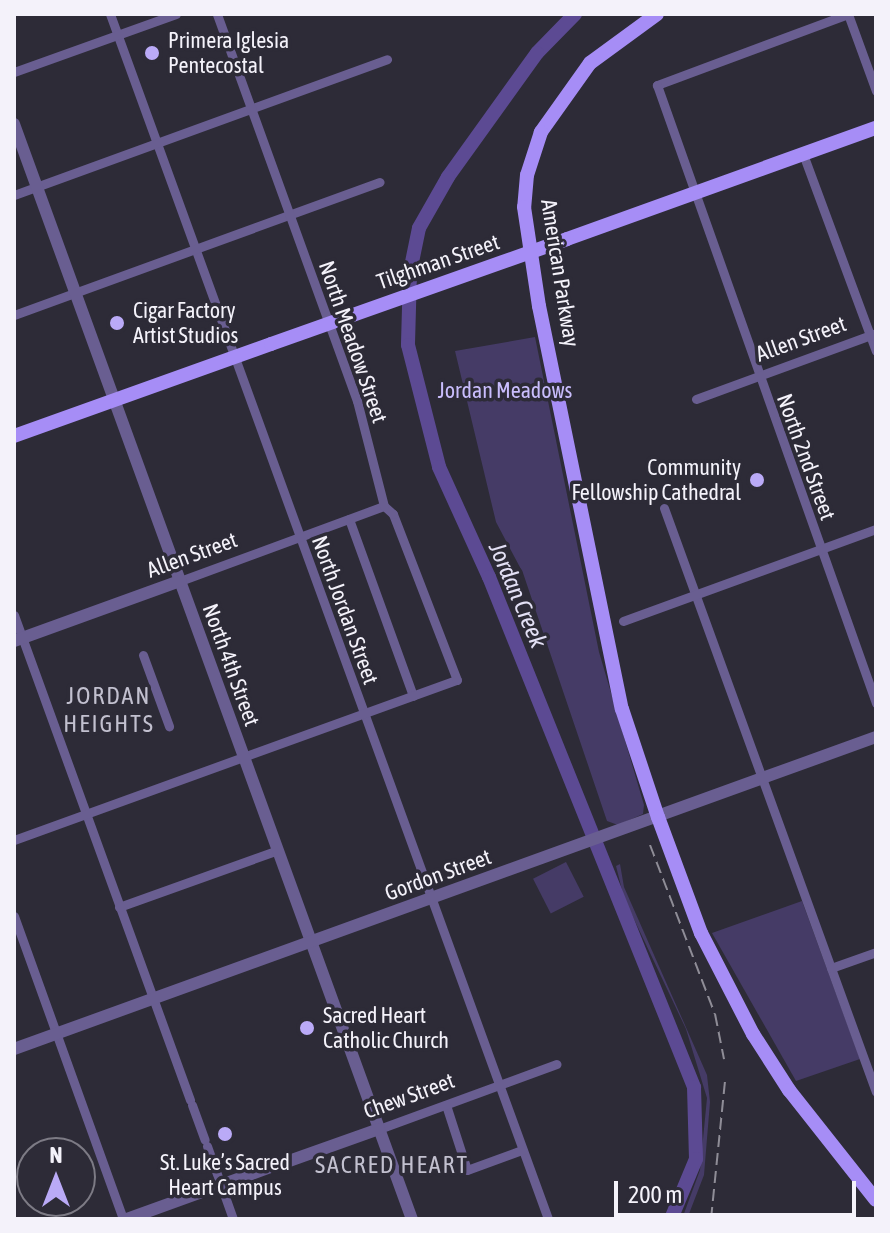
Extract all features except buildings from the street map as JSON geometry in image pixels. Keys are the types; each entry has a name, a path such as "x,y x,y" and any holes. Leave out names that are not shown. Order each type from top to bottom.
{"main road":[{"name":"American Parkway","path":"657,14 599,55 565,92 533,153 524,207 539,306 622,709 701,933 753,1034 789,1090 876,1200"},
{"name":"Tilghman Street","path":"14,436 876,128"}],"street":[{"name":"North Jordan Street","path":"110,14 548,1219"},
{"path":"14,72 176,14"},
{"name":"North Meadow Street","path":"217,14 357,401 384,506 393,514 457,680 413,696"},
{"path":"848,14 876,91"},
{"name":"North 2nd Street","path":"848,14 657,85 876,703"},
{"path":"14,195 387,59"},
{"name":"North 4th Street","path":"14,124 412,1219"},
{"path":"803,154 873,334 876,351"},
{"path":"14,315 380,182"},
{"name":"Allen Street","path":"696,399 873,334"},
{"name":"Allen Street","path":"18,639 384,506"},
{"path":"664,508 876,1092"},
{"path":"14,840 413,696 349,519"},
{"path":"623,621 876,529"},
{"path":"14,615 18,639 86,815 233,1219"},
{"path":"143,655 169,726"},
{"name":"Gordon Street","path":"14,1049 876,737"},
{"path":"119,907 278,850"},
{"path":"14,916 125,1219"},
{"path":"831,968 876,952"},
{"name":"Chew Street","path":"125,1219 557,1064"},
{"path":"446,1105 467,1170 522,1150"}],"green space":[{"name":"Jordan Meadows","path":"535,337 599,652 644,805 643,814 618,825 607,821 523,573 496,522 455,351"},
{"path":"566,862 584,897 551,914 533,879"},
{"path":"620,864 624,887 707,1075 710,1102 704,1175 687,1219 682,1219 700,1170 707,1098 686,1029 624,898 616,866"},
{"path":"802,901 860,1059 796,1081 712,933"}],"waterway":[{"name":"Jordan Creek","path":"575,14 537,53 448,177 419,228 410,272 408,345 439,467 489,577 694,1087 696,1159 671,1219"}],"railway":[{"path":"650,845 715,1014 724,1059"},
{"path":"711,1219 725,1080"}],"place":[{"name":"Primera Iglesia Pentecostal","path":"152,53"},
{"name":"Cigar Factory Artist Studios","path":"117,323"},
{"name":"Community Fellowship Cathedral","path":"757,480"},
{"name":"Sacred Heart Catholic Church","path":"307,1028"},
{"name":"St. Luke’s Sacred Heart Campus","path":"225,1134"}],"district":[{"name":"JORDAN HEIGHTS","path":"109,710"},
{"name":"SACRED HEART","path":"392,1165"}]}
